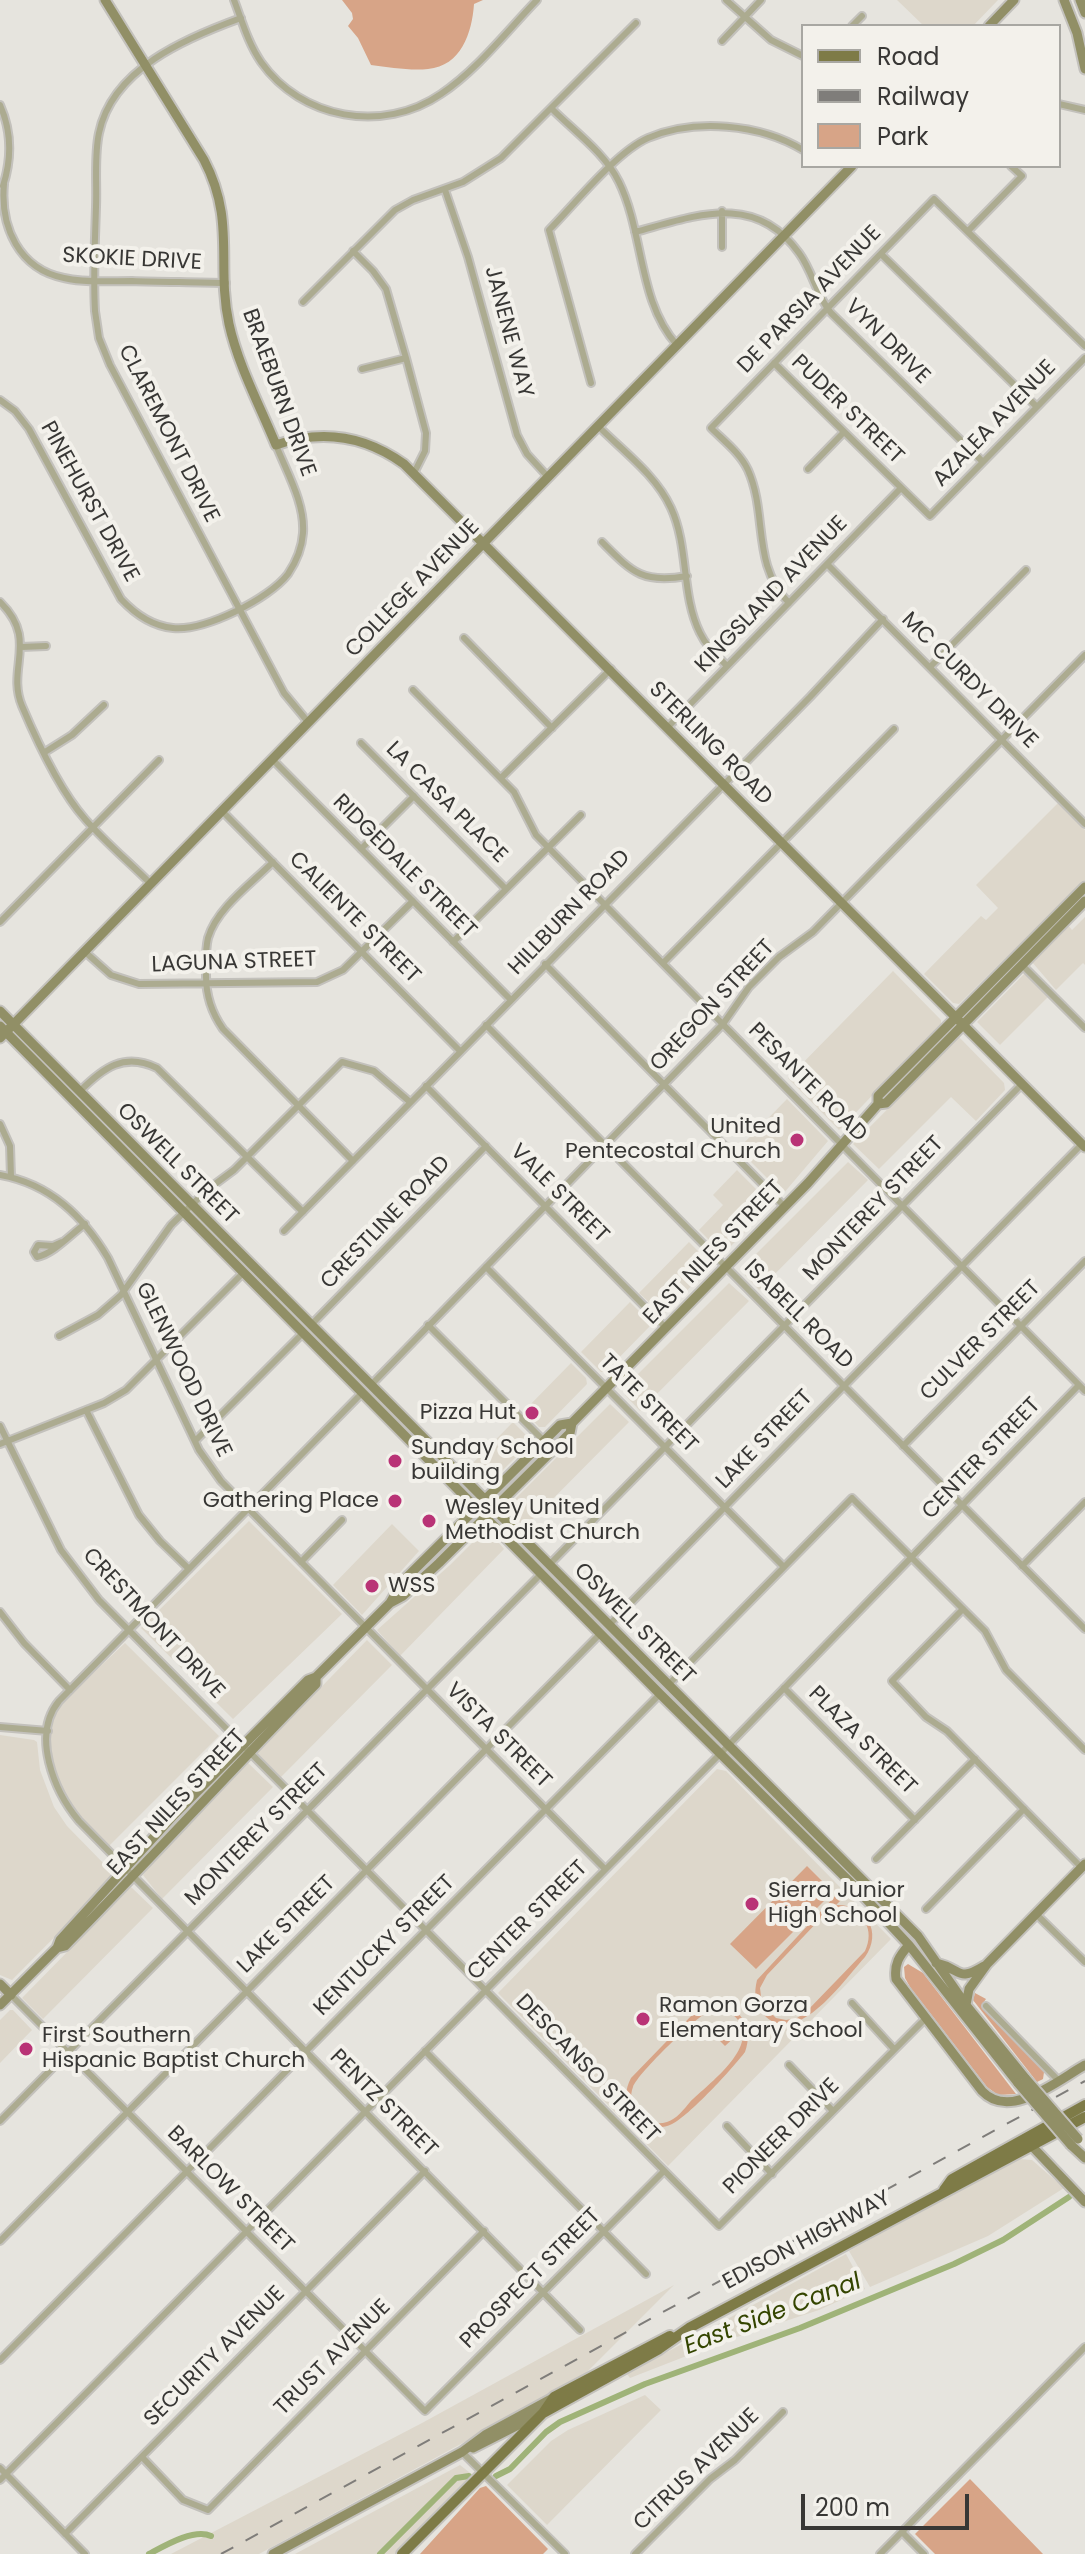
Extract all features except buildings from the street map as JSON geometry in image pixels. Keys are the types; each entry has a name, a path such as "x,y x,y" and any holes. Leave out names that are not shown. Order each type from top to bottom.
{"main road":[{"name":"BRAEBURN DRIVE","path":"105,0 204,160 215,184 224,226 227,312 233,338 276,445"},
{"path":"991,24 1014,0"},
{"path":"1064,0 1077,33 1085,69"},
{"path":"1080,0 1085,13"},
{"name":"COLLEGE AVENUE","path":"5,1030 850,168"},
{"name":"STERLING ROAD","path":"276,445 314,436 352,439 383,450 414,473 1083,1146"},
{"name":"EAST NILES STREET","path":"0,2005 57,1948 60,1940 130,1873 174,1815 246,1749 308,1680 316,1677 390,1603 402,1582 570,1433 572,1423 785,1207 878,1104 886,1103 1085,887"},
{"name":"EAST NILES STREET","path":"959,1021 1022,965 1084,900"},
{"path":"1022,965 1021,960 1027,951 1052,921"},
{"name":"OSWELL STREET","path":"0,1011 5,1030 188,1208 307,1329 319,1347 362,1393 549,1565 668,1685 909,1945 1078,2143 1085,2158"},
{"name":"OSWELL STREET","path":"5,1030 80,1091 244,1272 371,1385 415,1430 541,1574 660,1694 725,1749 918,1936 1022,2081"},
{"path":"319,1347 332,1355 361,1384 371,1385"},
{"path":"362,1393 370,1393 398,1420 415,1430"},
{"name":"EAST NILES STREET","path":"485,1508 560,1425 572,1423"},
{"path":"966,2005 969,1989 987,1964 1084,1868"},
{"path":"909,1945 899,1955 894,1968 896,1979 987,2097 1008,2103 1032,2095 1085,2065"},
{"path":"936,1963 967,1976 987,1964"},
{"path":"0,1984 11,1995"},
{"name":"EDISON HIGHWAY","path":"273,2554 462,2452 543,2413 659,2349 689,2328 944,2190 955,2188 1085,2105"},
{"name":"EDISON HIGHWAY","path":"1027,2142 1085,2117"},
{"path":"1027,2142 1085,2202"},
{"name":"EDISON HIGHWAY","path":"462,2452 485,2435 656,2341 689,2328"},
{"path":"402,2554 543,2413 554,2397"}],"street":[{"path":"234,0 262,62 290,91 329,111 355,116 380,116 415,108 440,96 537,0"},
{"path":"726,0 771,40 801,55"},
{"path":"722,41 761,0"},
{"path":"854,24 862,16"},
{"name":"CLAREMONT DRIVE","path":"241,18 197,34 146,66 126,82 113,99 99,134 94,280 96,324 110,365 287,700 308,722"},
{"path":"303,302 395,210 413,200 445,190 501,158 636,23"},
{"path":"1061,104 1085,110"},
{"path":"0,105 10,146 0,197"},
{"path":"552,109 610,167 623,192 659,318 677,345"},
{"path":"591,383 549,230 610,167 647,139 678,130 719,127 757,130 801,149"},
{"path":"1013,168 1022,176 968,231 1085,346"},
{"name":"SKOKIE DRIVE","path":"4,184 3,215 8,233 19,251 35,266 54,276 226,283"},
{"name":"JANENE WAY","path":"445,190 468,257 517,435 527,454 548,477"},
{"name":"DE PARSIA AVENUE","path":"789,603 774,586 767,569 749,473 740,457 711,428 934,199 968,231"},
{"path":"635,232 703,213 722,211 754,217 783,236"},
{"path":"722,211 722,247"},
{"name":"VYN DRIVE","path":"783,236 802,258 827,308 983,462"},
{"path":"353,251 386,289 406,358 426,433 425,451 414,473"},
{"path":"881,254 1037,407"},
{"path":"362,369 406,358"},
{"name":"AZALEA AVENUE","path":"930,516 1085,358"},
{"name":"PUDER STREET","path":"774,363 930,516"},
{"name":"PINEHURST DRIVE","path":"0,400 15,411 29,429 115,590 135,613 163,626 184,628 203,625 238,608"},
{"path":"598,426 651,478 666,498 676,519 700,633 727,666"},
{"path":"808,469 844,432"},
{"name":"BRAEBURN DRIVE","path":"238,608 266,594 281,581 293,565 301,545 302,513 276,445"},
{"name":"KINGSLAND AVENUE","path":"668,727 901,488"},
{"path":"602,542 633,571 647,578 665,580 687,576"},
{"name":"MC CURDY DRIVE","path":"827,564 1085,824"},
{"path":"930,667 1026,570"},
{"path":"0,602 14,620 21,647 19,696 45,752 74,805 150,883"},
{"name":"HILLBURN ROAD","path":"284,1231 883,619"},
{"path":"464,638 552,728"},
{"path":"21,647 46,646"},
{"name":"OREGON STREET","path":"371,1385 723,1024 759,977 813,932 1085,655"},
{"path":"501,778 611,669"},
{"name":"PESANTE ROAD","path":"413,690 519,798 531,827 548,847 1082,1388"},
{"path":"45,752 72,735 104,705"},
{"path":"663,963 894,729"},
{"name":"LA CASA PLACE","path":"361,743 506,889"},
{"name":"RIDGEDALE STREET","path":"272,759 511,1000"},
{"path":"0,922 159,760"},
{"path":"361,849 414,796"},
{"name":"CALIENTE STREET","path":"222,811 460,1051"},
{"path":"453,942 581,815"},
{"path":"273,862 216,921 206,950 209,1005 217,1021 353,1161"},
{"name":"LAGUNA STREET","path":"84,951 111,975 129,982 317,982 343,970 413,901"},
{"path":"545,964 785,1207"},
{"path":"1022,965 1085,1028"},
{"name":"ISABELL ROAD","path":"486,1025 1084,1626"},
{"path":"80,1091 114,1064 132,1061 150,1064 164,1072 303,1212"},
{"path":"59,1336 98,1315 124,1291 164,1233 342,1062 374,1071 410,1102"},
{"name":"MONTEREY STREET","path":"549,1565 1022,1084"},
{"name":"VALE STREET","path":"426,1086 666,1328"},
{"path":"0,1124 10,1146 11,1177"},
{"name":"CRESTLINE ROAD","path":"195,1441 486,1146"},
{"name":"LAKE STREET","path":"609,1625 962,1264 1083,1146"},
{"name":"GLENWOOD DRIVE","path":"0,1175 33,1184 56,1197 85,1224 101,1246 213,1473 365,1627"},
{"path":"62,1242 85,1224"},
{"name":"CULVER STREET","path":"903,1446 1085,1261"},
{"name":"TATE STREET","path":"486,1267 784,1567"},
{"path":"4,1442 86,1410 126,1390 244,1272"},
{"path":"428,1325 544,1441"},
{"name":"CENTER STREET","path":"0,2480 1082,1388"},
{"path":"0,1727 48,1731 51,1712 70,1690 362,1393"},
{"path":"86,1410 139,1515 189,1569"},
{"name":"CRESTMONT DRIVE","path":"0,1426 4,1442 61,1550 85,1584 246,1749"},
{"path":"668,1685 852,1498 990,1637 1006,1670 1085,1750"},
{"path":"1022,1566 1085,1502"},
{"path":"301,1562 342,1520"},
{"name":"MONTEREY STREET","path":"0,2121 541,1574"},
{"path":"963,1609 892,1681 1084,1868"},
{"path":"0,1612 24,1643 70,1690"},
{"name":"VISTA STREET","path":"365,1627 605,1869"},
{"name":"LAKE STREET","path":"0,2241 600,1634"},
{"name":"PLAZA STREET","path":"784,1688 915,1820"},
{"name":"KENTUCKY STREET","path":"0,2360 660,1694"},
{"name":"PENTZ STREET","path":"48,1731 50,1764 64,1800 79,1821 580,2330"},
{"name":"DESCANSO STREET","path":"246,1749 663,2172"},
{"path":"876,1859 975,1759"},
{"path":"926,1909 1024,1809"},
{"path":"1036,1914 1085,1962"},
{"name":"BARLOW STREET","path":"11,1995 425,2411"},
{"path":"852,2003 894,2049"},
{"path":"986,2006 1058,2080"},
{"name":"PIONEER DRIVE","path":"663,2172 719,2226 925,2019"},
{"path":"425,2051 646,2274"},
{"path":"789,2065 833,2111"},
{"path":"727,2126 772,2174"},
{"name":"SECURITY AVENUE","path":"65,2534 425,2171"},
{"name":"PROSPECT STREET","path":"425,2411 663,2172"},
{"name":"TRUST AVENUE","path":"142,2457 183,2500 208,2510 484,2231"},
{"path":"880,2554 1085,2347"},
{"name":"CITRUS AVENUE","path":"635,2554 783,2412"},
{"path":"462,2452 565,2554"},
{"path":"0,2468 85,2554"},
{"path":"902,2532 924,2554"}],"shaded area":[{"path":"897,0 998,0 975,24 922,24"},
{"path":"1058,803 1085,830 1085,880 959,1004 953,1003 924,974 981,916 986,920 998,908 976,885"},
{"path":"1085,917 1085,965 1083,963 1056,990 1032,962 1068,925 1072,930"},
{"path":"893,971 941,1020 941,1024 839,1130 788,1078"},
{"path":"1025,973 1048,997 1000,1045 977,1022"},
{"path":"959,1037 1004,1083 1005,1090 976,1121 951,1097 879,1169 853,1144"},
{"path":"787,1099 828,1141 783,1194 738,1149"},
{"path":"848,1162 868,1180 759,1290 743,1273 743,1267"},
{"path":"737,1170 772,1205 723,1254 699,1230 723,1205 713,1195"},
{"path":"689,1242 712,1265 663,1315 639,1293"},
{"path":"729,1283 749,1301 640,1411 625,1395 624,1388"},
{"path":"630,1302 650,1322 650,1326 605,1372 601,1372 581,1352"},
{"path":"571,1363 586,1378 587,1384 545,1427 539,1427 524,1411"},
{"path":"610,1404 629,1422 525,1527 510,1512 509,1505"},
{"path":"513,1422 530,1443 489,1484 483,1485 467,1469"},
{"path":"249,1521 342,1614 233,1719 141,1628"},
{"path":"392,1524 419,1551 362,1615 333,1585"},
{"path":"484,1531 489,1531 504,1549 400,1656 377,1630"},
{"path":"367,1640 392,1665 281,1777 257,1753"},
{"path":"125,1643 219,1736 108,1847 78,1818 57,1783 49,1747 49,1729 55,1709"},
{"path":"0,1735 37,1742 40,1770 54,1807 67,1826 109,1869 112,1879 12,1980 0,1975"},
{"path":"247,1762 273,1787 162,1899 143,1875 179,1831"},
{"path":"717,1769 726,1771 891,1939 668,2166 498,1993"},
{"path":"131,1887 153,1908 43,2019 22,1998"},
{"path":"10,2010 32,2030 0,2063 0,2020"},
{"path":"1018,2159 1032,2160 1064,2188 988,2236 870,2287 849,2251"},
{"path":"846,2254 865,2289 819,2310 725,2341 630,2378 627,2374"},
{"path":"674,2285 580,2379 259,2554 171,2554 422,2423"},
{"path":"645,2395 661,2410 547,2525 507,2485 551,2441 568,2430"},
{"path":"460,2465 474,2476 396,2554 295,2554"}],"green space":[{"path":"342,0 483,0 474,4 471,26 457,55 439,67 414,70 371,65 358,38 348,26 353,19 352,13"},
{"path":"807,1866 833,1892 756,1969 730,1944"},
{"path":"836,1895 841,1900 836,1905 856,1909 872,1929 870,1948 865,1957 833,1994 805,2018 791,2024 777,2023 764,2015 756,1999 757,1980","holes":["841,1909 856,1913 868,1929 865,1951 806,2012 797,2018 776,2018 762,2004 760,1988 767,1975 823,1916"]},
{"path":"908,1964 923,1973 1016,2094 998,2095 987,2087 910,1987 904,1967"},
{"path":"975,1993 986,1999 981,2006 1044,2072 1043,2079 1037,2082 973,2000"},
{"path":"710,2005 729,2007 736,2012 748,2033 745,2052 679,2120 661,2127 645,2124 632,2114 628,2105 629,2082 694,2013","holes":["711,2010 723,2010 738,2020 743,2031 737,2054 674,2119 659,2123 645,2119 632,2102 631,2095 637,2080 682,2033"]},
{"path":"731,2023 740,2032 725,2046 717,2038"},
{"path":"970,2479 1043,2554 935,2554 915,2534"},
{"path":"486,2486 548,2549 543,2554 420,2554 480,2488"}],"waterway":[{"name":"East Side Canal","path":"496,2476 510,2469 560,2422 645,2384 800,2328 954,2264 1003,2240 1069,2197"},
{"name":"East Side Canal","path":"380,2554 456,2478 469,2476"},
{"name":"East Side Canal","path":"149,2554 188,2536 211,2536"}],"railway":[{"path":"221,2554 1085,2081"}],"place":[{"name":"United Pentecostal Church","path":"797,1140"},
{"name":"Pizza Hut","path":"532,1413"},
{"name":"Sunday School building","path":"395,1461"},
{"name":"Gathering Place","path":"395,1501"},
{"name":"Wesley United Methodist Church","path":"429,1521"},
{"name":"WSS","path":"372,1586"},
{"name":"Sierra Junior High School","path":"752,1904"},
{"name":"Ramon Gorza Elementary School","path":"643,2019"},
{"name":"First Southern Hispanic Baptist Church","path":"26,2049"}]}
